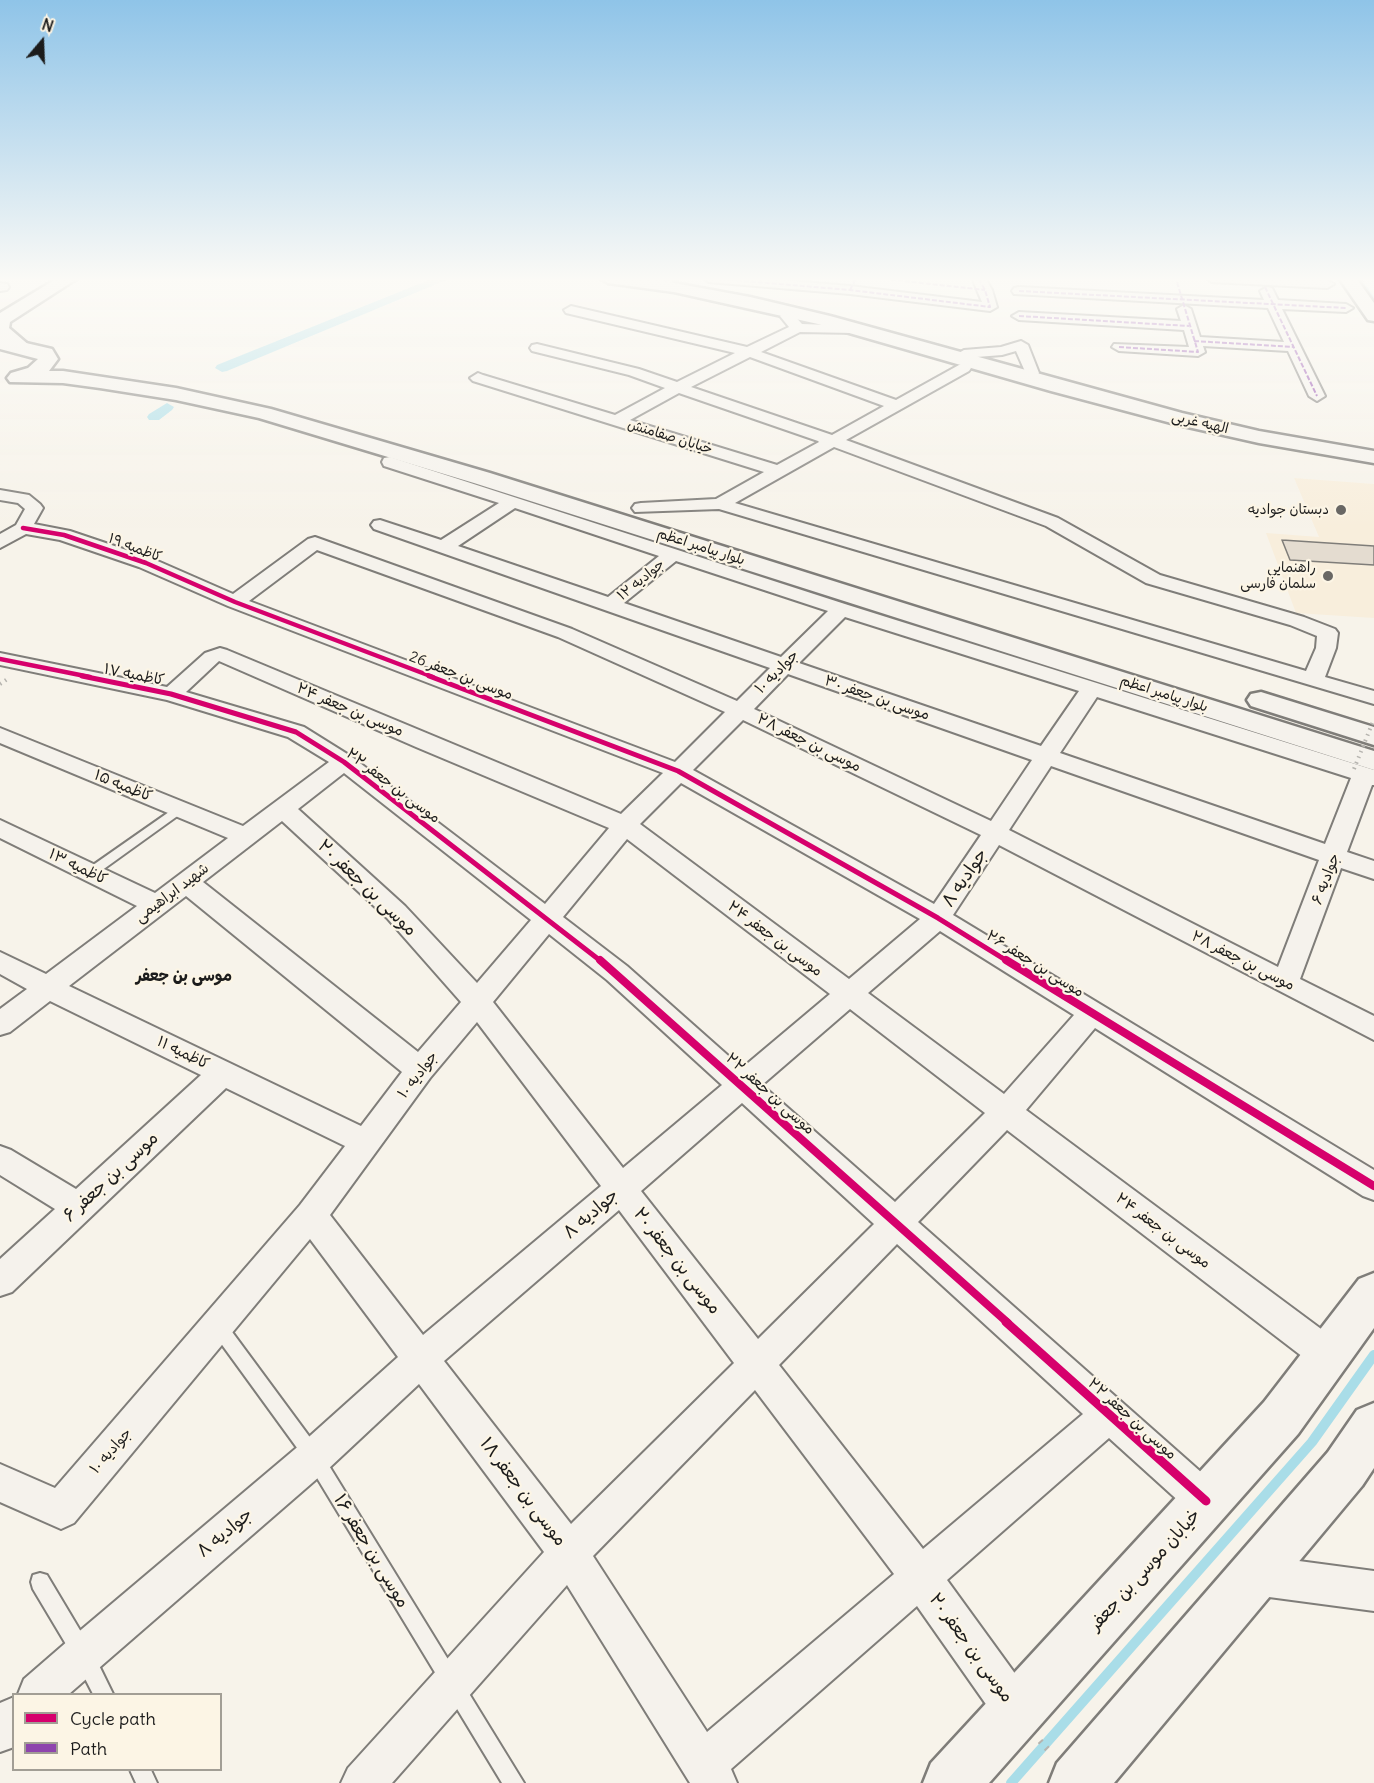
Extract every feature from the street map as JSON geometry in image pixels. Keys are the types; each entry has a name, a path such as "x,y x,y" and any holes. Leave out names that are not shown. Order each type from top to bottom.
{"main road":[{"path":"56,361 63,367"},
{"name":"الهیه غربی","path":"965,361 1032,373 1160,408 1258,431 1374,452"},
{"name":"الهیه غربی","path":"967,361 1179,419 1374,457"},
{"name":"بلوار پیامبر اعظم","path":"9,379 63,367 194,383 284,401 641,508 1061,638"},
{"name":"بلوار پیامبر اعظم","path":"63,367 264,412 405,454 1367,771"},
{"path":"1242,695 1374,735"},
{"name":"خیابان موسی بن جعفر","path":"951,1783 1281,1418 1374,1293"},
{"path":"1065,1770 1254,1575 1344,1469 1374,1426"}],"street":[{"path":"590,361 634,372 678,387 1052,522 1153,579 1297,621 1328,633 1326,648 1313,680"},
{"name":"خیابان صفامنش","path":"617,421 730,361"},
{"path":"775,361 896,405"},
{"path":"720,504 781,472 896,405 964,361"},
{"path":"1027,361 1032,373"},
{"path":"1301,361 1317,396"},
{"path":"478,378 617,421"},
{"name":"خیابان صفامنش","path":"617,421 781,472"},
{"path":"405,454 390,462 841,609 1367,771"},
{"path":"0,495 23,499 34,508 23,528 0,542"},
{"path":"443,547 511,503"},
{"path":"641,508 720,504 1374,698"},
{"name":"موسی بن جعفر ۳۰","path":"380,525 1374,870"},
{"name":"کاظمیه ۱۹","path":"23,528 64,535 146,563 235,602"},
{"name":"موسی بن جعفر ۲۸","path":"235,602 315,543 565,633 739,710 996,833 1374,1029"},
{"name":"جوادیه ۱۲","path":"610,605 673,554"},
{"name":"موسی بن جعفر 26","path":"235,602 678,771"},
{"name":"جوادیه ۱۰","path":"0,1483 61,1510 311,1215 420,1070 625,825 841,609"},
{"name":"موسی بن جعفر ۲۴","path":"171,694 212,657 220,654 625,825 1328,1355"},
{"name":"کاظمیه ۱۷","path":"0,659 171,694 297,732"},
{"name":"جوادیه ۸","path":"41,1693 83,1654 314,1457 421,1359 938,918 1092,688"},
{"name":"موسی بن جعفر ۲۲","path":"297,732 344,762 617,973 1206,1501"},
{"name":"کاظمیه ۱۵","path":"0,735 247,837"},
{"name":"شهید ابراهیمی","path":"0,1024 344,762"},
{"name":"موسی بن جعفر ۲۶","path":"678,771 938,918 1374,1186"},
{"name":"جوادیه ۶","path":"1285,982 1367,771"},
{"name":"موسی بن جعفر ۲۰","path":"283,809 396,912 477,1002 920,1577 1017,1712"},
{"name":"کاظمیه ۱۳","path":"0,828 157,905"},
{"path":"187,883 420,1070"},
{"name":"کاظمیه ۱۱","path":"0,962 46,987 367,1143"},
{"path":"363,1783 569,1553 1006,1112 1092,1013"},
{"name":"موسی بن جعفر ۶","path":"0,1281 223,1073"},
{"path":"0,1159 78,1208"},
{"name":"موسی بن جعفر ۱۸","path":"311,1215 569,1553 708,1774"},
{"path":"708,1774 920,1577 1109,1415"},
{"path":"1254,1575 1374,1591"},
{"path":"0,1731 12,1720"}],"lane":[{"path":"90,873 179,809"},
{"name":"موسی بن جعفر ۱۶","path":"218,1326 314,1457 514,1783"},
{"path":"40,1582 83,1654 102,1693"}],"path":[{"path":"1367,771 1374,719"},
{"path":"1017,1712 1065,1770"}],"shaded area":[{"name":"راهنمایی سلمان فارسی","path":"1294,478 1374,484 1374,618 1296,613 1266,533 1319,537"}],"building":[{"path":"1282,540 1374,546 1374,565 1290,560"}],"waterway":[{"path":"222,368 239,361"},
{"path":"154,417 167,407"},
{"path":"1011,1783 1312,1442 1374,1355"}],"marked path":[{"path":"1300,361 1317,396"}],"cycle path":[{"path":"23,528 64,535 146,563 235,602 678,771 938,918 1374,1186"},
{"path":"0,659 171,694 296,732 344,762 617,973 1206,1501"}],"place":[{"name":"دبستان جوادیه","path":"1341,510"},
{"name":"راهنمایی سلمان فارسی","path":"1328,576"}],"district":[{"name":"موسی بن جعفر","path":"184,976"}]}
